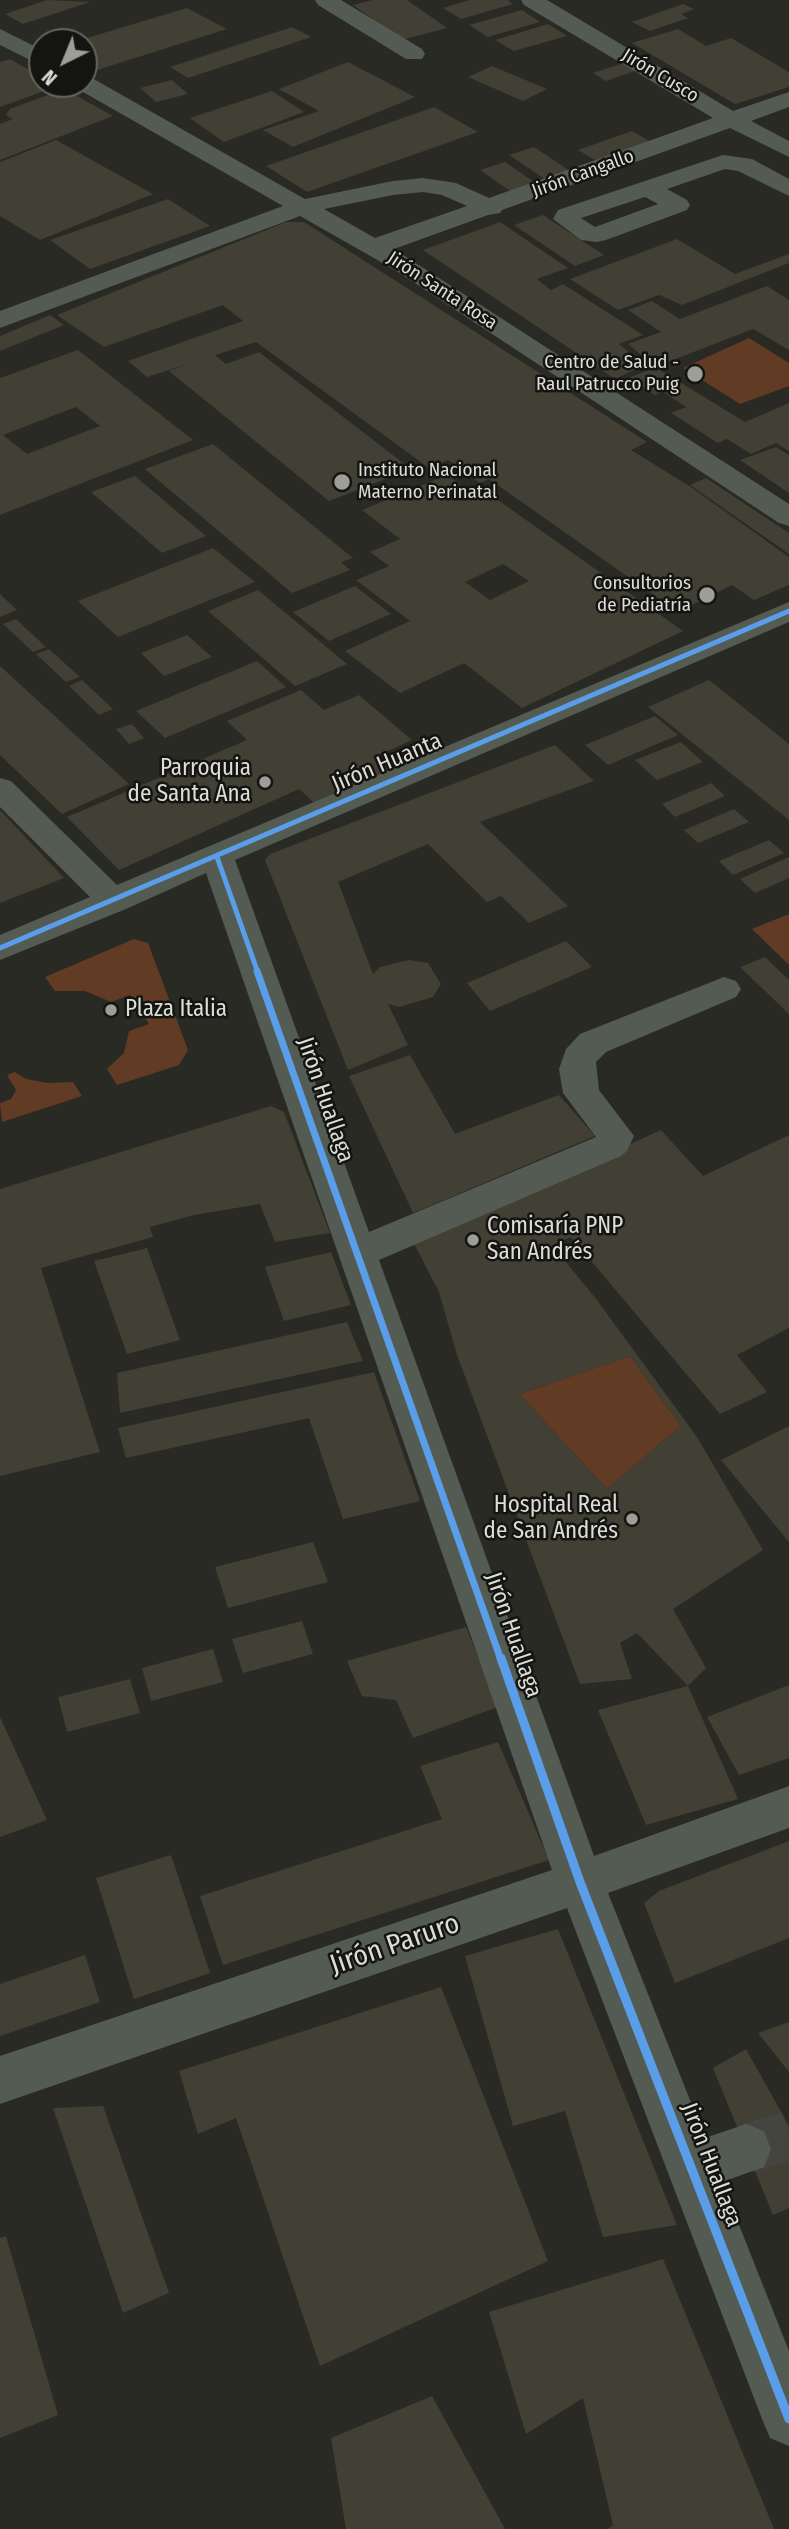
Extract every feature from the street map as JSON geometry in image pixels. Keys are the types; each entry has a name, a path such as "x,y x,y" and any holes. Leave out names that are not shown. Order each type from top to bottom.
{"street":[{"name":"Jirón Cusco","path":"532,0 732,120 789,150"},
{"path":"317,1 414,54"},
{"path":"0,36 28,51"},
{"name":"Jirón Santa Rosa","path":"98,91 375,247 789,517"},
{"name":"Jirón Cangallo","path":"375,247 491,208 789,99"},
{"path":"702,196 597,236 590,235 565,219 567,215 723,162 744,164 789,189"},
{"path":"726,187 762,174"},
{"path":"3,316 305,206 393,188 424,185 447,188 491,208"},
{"path":"647,188 678,205"},
{"name":"Jirón Huanta","path":"0,948 789,611"},
{"path":"0,788 114,901"},
{"name":"Jirón Huallaga","path":"217,857 580,1882 789,2420"},
{"path":"358,1253 608,1147 616,1136 581,1093 577,1069 579,1058 593,1043 724,989"},
{"name":"Jirón Paruro","path":"0,2080 580,1882 789,1807"},
{"path":"692,2168 746,2149"}],"shaded area":[{"path":"749,338 789,363 789,386 740,404 683,368"},
{"path":"789,914 789,965 752,929"},
{"path":"134,939 148,943 188,1050 179,1065 117,1085 107,1069 124,1053 129,1031 149,1024 130,995 111,1002 85,991 55,991 45,977"},
{"path":"15,1072 26,1079 47,1083 73,1082 82,1096 2,1122 0,1103 11,1099 16,1090 7,1075"},
{"path":"630,1356 681,1426 607,1489 519,1394"}],"building":[{"path":"47,0 90,2 23,24 5,14"},
{"path":"372,0 407,0 447,28 402,40 353,5"},
{"path":"469,0 507,0 513,4 461,19 443,8"},
{"path":"683,4 694,9 681,14 688,18 650,31 632,22"},
{"path":"187,8 227,29 98,70 98,35"},
{"path":"522,10 540,22 488,37 469,25"},
{"path":"548,24 567,36 514,51 495,40"},
{"path":"292,27 311,37 188,78 170,67"},
{"path":"678,29 706,46 731,38 789,72 789,87 735,104 632,43"},
{"path":"10,59 28,69 28,97 0,107 0,62"},
{"path":"348,62 415,97 293,147 263,130 319,111 279,89"},
{"path":"624,63 638,70 606,81 593,73"},
{"path":"492,66 547,89 523,101 468,77"},
{"path":"172,80 188,94 156,102 140,88"},
{"path":"272,91 304,112 224,142 190,118"},
{"path":"40,98 80,98 113,116 0,160 0,124 13,119 6,115 10,109"},
{"path":"434,107 478,132 307,192 266,166"},
{"path":"632,131 651,142 597,161 578,150"},
{"path":"56,140 153,194 40,240 0,216 0,162"},
{"path":"534,147 570,171 545,179 509,155"},
{"path":"505,162 540,186 516,195 480,170"},
{"path":"168,199 210,226 90,269 50,240"},
{"path":"543,215 604,255 575,266 514,225"},
{"path":"286,222 304,222 647,442 631,450 691,487 789,557 789,585 754,600 732,585 678,612 489,479 480,483 448,460 429,468 256,342 215,355 226,364 259,352 411,469 329,501 169,371 185,365 147,377 128,361 243,321 223,305 104,347 57,315"},
{"path":"500,222 568,268 537,279 551,290 563,284 643,335 619,344 645,365 615,379 423,250"},
{"path":"677,239 735,274 789,254 789,263 682,305 659,295 618,310 570,279"},
{"path":"767,286 789,300 789,350 753,329 655,367 628,344 661,332 628,310 652,301 680,319"},
{"path":"50,315 64,325 0,351 0,336"},
{"path":"78,350 193,440 0,515 0,378","holes":["76,407 100,426 27,454 3,435"]},
{"path":"655,367 745,422 789,403 789,451 776,443 751,454 727,439 718,443 671,413 686,407 663,392 655,395 629,378"},
{"path":"213,444 353,558 341,562 350,570 292,593 145,469"},
{"path":"776,447 789,455 789,493 740,460"},
{"path":"447,475 478,497 488,493 683,631 522,708 464,663 400,693 345,651 410,621 356,580 389,566 370,552 400,539 362,510","holes":["503,564 529,581 490,600 465,582"]},
{"path":"135,476 206,536 162,553 91,492"},
{"path":"706,478 789,533 789,554 690,485"},
{"path":"213,548 255,582 118,637 78,601"},
{"path":"355,586 391,614 329,641 293,612"},
{"path":"258,590 347,664 295,686 208,611"},
{"path":"0,594 17,610 0,617"},
{"path":"16,619 46,647 33,652 3,624"},
{"path":"187,635 212,657 164,676 141,653"},
{"path":"49,649 80,677 66,682 36,654"},
{"path":"257,661 286,687 165,738 136,711"},
{"path":"0,666 129,784 62,814 0,755"},
{"path":"82,680 113,709 99,715 69,686"},
{"path":"709,680 789,744 789,820 648,707"},
{"name":"Parroquia de Santa Ana","path":"301,690 324,710 359,695 412,740 377,756 397,775 320,808 299,789 119,870 67,817 247,740 227,721"},
{"path":"655,716 678,735 608,765 585,745"},
{"path":"132,724 144,738 129,744 116,729"},
{"path":"681,742 703,762 657,780 635,760"},
{"path":"555,745 594,781 480,822 568,906 529,923 501,896 487,902 428,844 338,882 373,974 380,967 409,960 428,963 441,984 433,997 399,1007 388,1004 408,1045 348,1070 265,860 270,854"},
{"path":"711,783 725,796 675,817 662,804"},
{"path":"734,809 749,822 698,843 684,830"},
{"path":"0,810 64,878 0,903"},
{"path":"769,840 784,853 733,875 719,861"},
{"path":"789,857 789,878 755,893 740,879"},
{"path":"566,941 592,967 490,1011 467,983"},
{"path":"765,957 789,980 789,1014 740,967"},
{"path":"410,1055 455,1134 559,1095 595,1136 413,1213 349,1076"},
{"path":"271,1106 284,1112 330,1233 275,1242 260,1204 194,1215 150,1227 153,1237 41,1268 100,1452 0,1476 0,1189"},
{"path":"661,1130 703,1176 789,1135 789,1328 737,1355 767,1392 720,1414 571,1237 552,1245 597,1300 697,1437 763,1550 673,1609 706,1668 688,1686 637,1633 620,1643 632,1679 580,1684 457,1355 439,1292 409,1234 489,1209","holes":["630,1356 681,1426 607,1489 519,1394"]},
{"path":"147,1248 180,1340 127,1354 94,1261"},
{"path":"331,1252 351,1305 284,1321 265,1267"},
{"path":"347,1322 363,1361 120,1413 117,1373"},
{"path":"374,1372 420,1501 343,1519 309,1418 126,1458 118,1428"},
{"path":"789,1426 789,1542 721,1460"},
{"path":"313,1542 328,1582 228,1608 215,1567"},
{"path":"302,1621 313,1654 243,1673 232,1639"},
{"path":"466,1627 498,1707 413,1738 396,1700 362,1696 347,1661"},
{"path":"213,1649 223,1682 151,1701 142,1668"},
{"path":"130,1679 140,1713 67,1732 58,1697"},
{"path":"789,1685 789,1758 739,1775 707,1717"},
{"path":"688,1686 738,1799 646,1825 598,1710"},
{"path":"0,1717 47,1820 0,1837"},
{"path":"498,1742 549,1860 223,1965 200,1896 442,1819 420,1766"},
{"path":"789,1841 789,1938 675,1983 644,1903 659,1891"},
{"path":"171,1855 210,1973 134,1999 96,1878"},
{"path":"558,1929 677,2225 603,2237 565,2111 513,2126 465,1956"},
{"path":"85,1955 100,2002 0,2036 0,1984"},
{"path":"441,1987 548,2261 320,2366 236,2118 198,2134 179,2071"},
{"path":"789,2022 789,2072 758,2033"},
{"path":"746,2049 789,2126 789,2208 773,2215 713,2068"},
{"path":"103,2106 169,2293 123,2313 53,2108"},
{"path":"6,2236 58,2415 0,2438 0,2238"},
{"path":"663,2259 774,2529 607,2529 613,2525 583,2398 526,2434 489,2312"},
{"path":"432,2396 505,2529 346,2529 331,2438"}],"tunnel":[{"path":"746,2149 789,2135"}],"cycle path":[{"path":"0,948 789,611"},
{"path":"217,857 580,1882 789,2419"}],"place":[{"name":"Centro de Salud - Raul Patrucco Puig","path":"695,374"},
{"name":"Instituto Nacional Materno Perinatal","path":"342,482"},
{"name":"Consultorios de Pediatría","path":"707,595"},
{"name":"Parroquia de Santa Ana","path":"265,782"},
{"name":"Plaza Italia","path":"111,1010"},
{"name":"Comisaría PNP San Andrés","path":"473,1240"},
{"name":"Hospital Real de San Andrés","path":"632,1519"}]}
